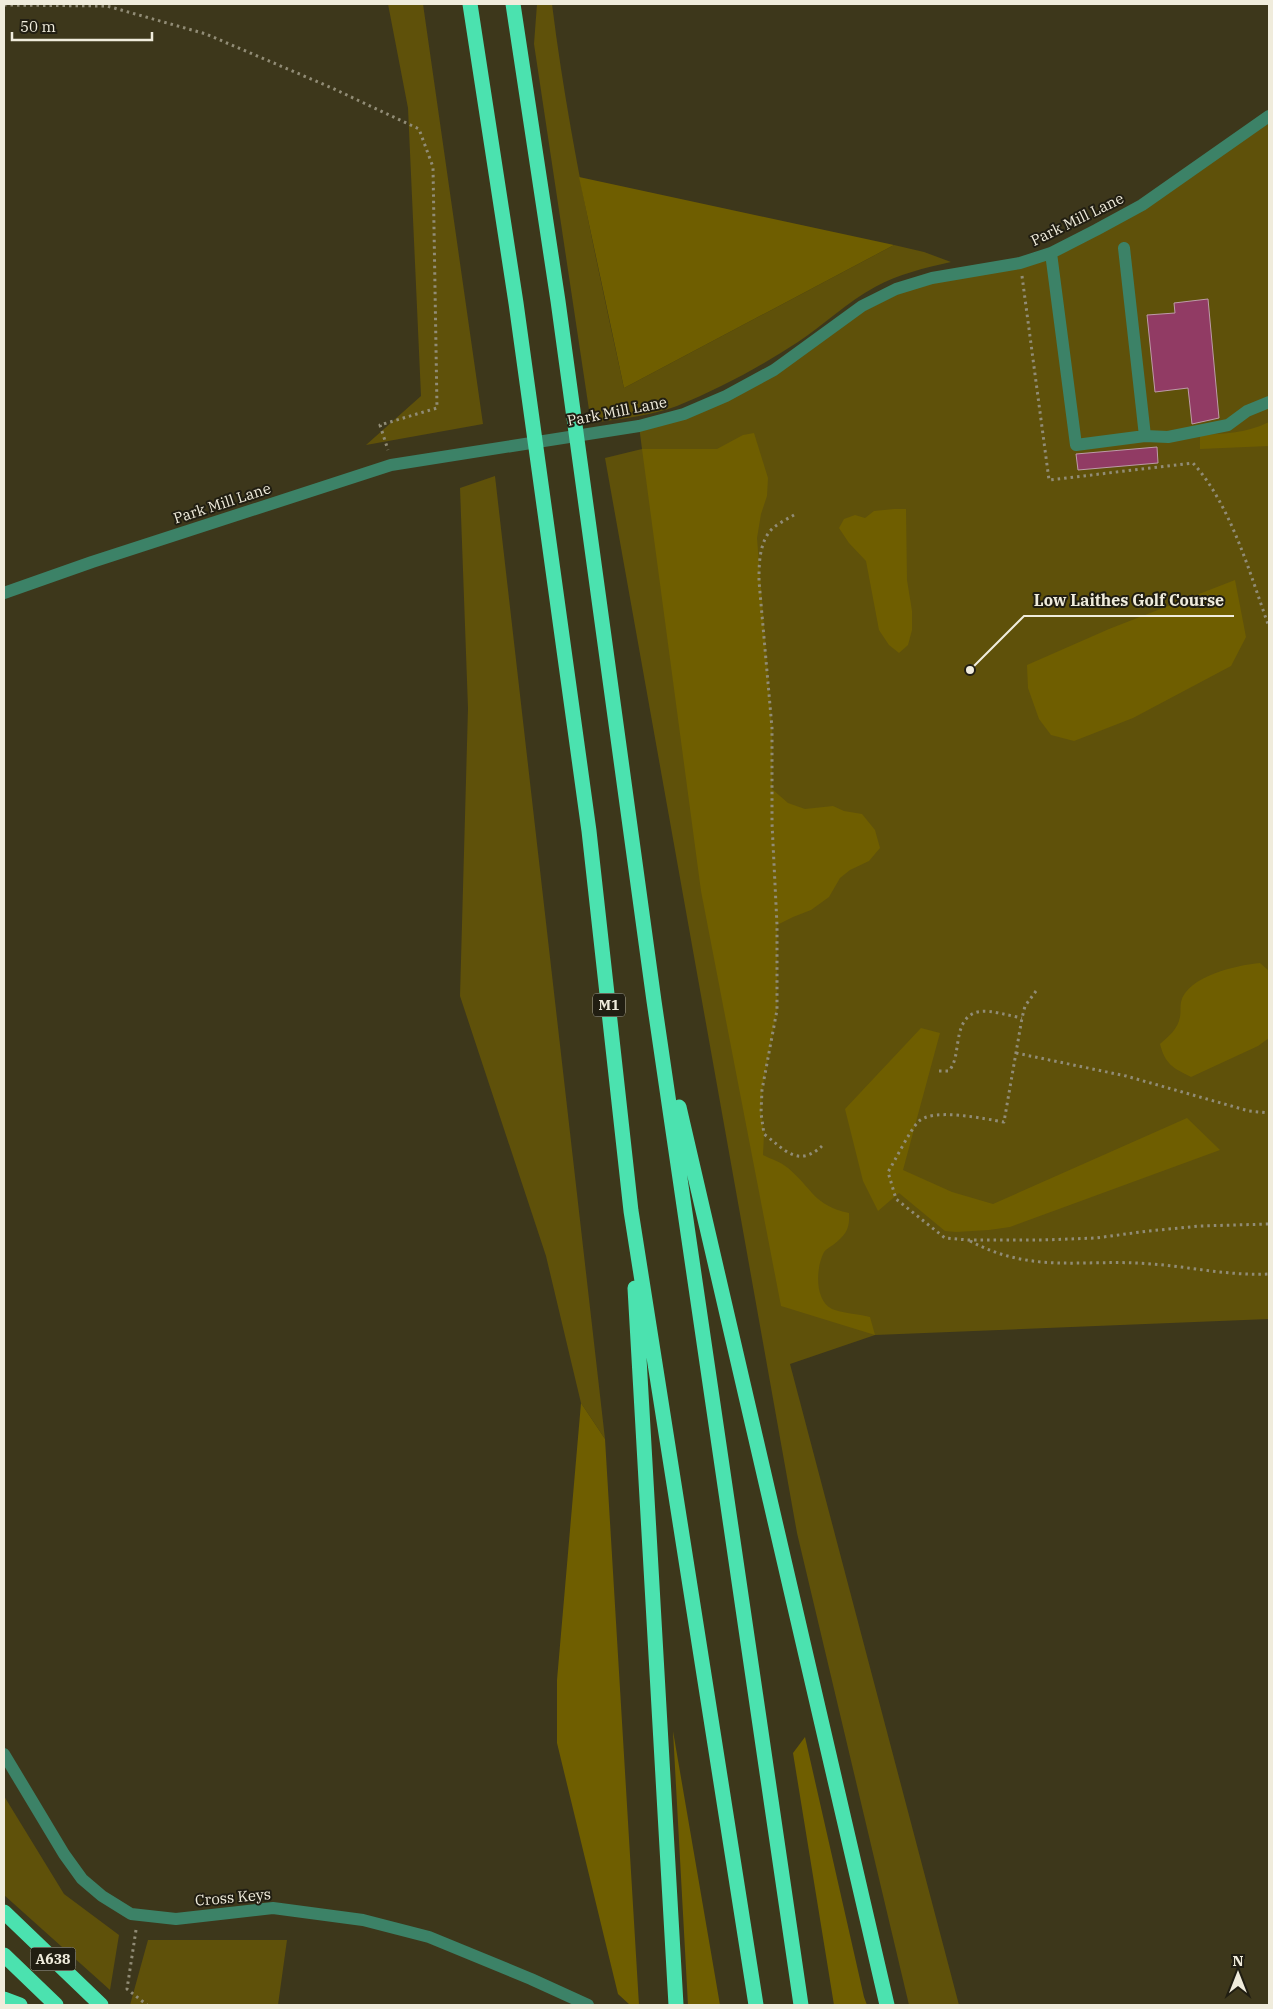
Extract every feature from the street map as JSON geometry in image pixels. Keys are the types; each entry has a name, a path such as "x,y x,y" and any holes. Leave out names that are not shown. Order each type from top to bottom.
{"highway":[{"name":"M1","path":"470,4 514,293 589,831 632,1212 756,2005"},
{"path":"514,4 558,301 631,821 654,1001 801,2005"},
{"path":"654,1001 887,2005"},
{"path":"632,1212 676,2005"},
{"name":"A638","path":"4,1912 101,2005"},
{"name":"A638","path":"4,1955 56,2005"},
{"path":"4,1999 20,2005"}],"street":[{"name":"Park Mill Lane","path":"4,594 92,562 391,465 639,426 684,414 774,370 862,306 896,289 932,278 1020,263 1051,253 1142,204 1269,116"},
{"path":"1124,248 1145,436"},
{"path":"1051,253 1076,445 1145,436 1168,437 1228,426 1247,411 1269,402"},
{"name":"Cross Keys","path":"4,1754 64,1854 82,1879 102,1896 131,1914 176,1918 272,1908 363,1920 429,1937 532,1979 588,2005"}],"path":[{"path":"4,5 107,6 206,34 332,88 419,129 433,167 437,408 380,424 391,465"},
{"path":"794,515 772,529 766,540 760,562 759,581 772,728 772,823 777,925 776,1010 762,1090 761,1112 764,1134 791,1156 814,1154 822,1146"},
{"path":"1036,992 1025,1006 1022,1018 1004,1122 952,1114 936,1115 919,1121 888,1172 896,1199 945,1238 968,1240 1096,1238 1148,1230 1269,1224"},
{"path":"939,1071 949,1071 954,1064 960,1029 964,1019 972,1013 982,1011 1022,1018"},
{"path":"1016,1053 1126,1076 1249,1111 1269,1113"},
{"path":"968,1240 990,1251 1026,1261 1061,1264 1151,1264 1249,1275 1269,1274"},
{"path":"138,1914 127,1989 147,2005"}],"shaded area":[{"path":"388,4 423,4 483,424 366,445 421,396 408,108"},
{"path":"537,4 552,4 574,148 624,388 894,245 924,252 951,262 922,269 884,282 855,300 784,351 739,377 693,399 677,406 635,417 591,423 534,44"},
{"path":"1269,116 1269,1319 875,1335 790,1364 959,2005 909,2005 797,1533 605,458 642,449 639,426 726,396 896,289 1020,263 1096,230"},
{"path":"579,177 894,245 624,388"},
{"path":"1269,422 1269,446 1200,449 1200,435 1244,431"},
{"path":"754,433 768,478 767,496 761,514 757,538 772,728 772,789 788,803 805,809 833,806 844,811 862,814 875,830 880,848 869,861 850,870 840,878 829,897 811,910 777,925 777,1010 762,1090 763,1155 788,1168 820,1201 837,1210 849,1213 849,1223 844,1235 825,1251 821,1258 818,1274 819,1291 826,1305 832,1309 870,1317 875,1335 781,1306 701,891 642,449 717,449 743,435"},
{"path":"495,476 605,1439 581,1403 546,1256 460,996 468,708 460,488"},
{"path":"906,509 907,580 912,611 912,630 908,645 899,653 889,645 879,630 866,561 849,543 839,528 844,519 855,515 865,518 874,511"},
{"path":"1235,580 1246,637 1231,666 1133,718 1074,741 1051,735 1039,719 1028,688 1027,665 1109,629"},
{"path":"1260,963 1269,971 1269,1038 1258,1046 1191,1077 1171,1065 1164,1056 1160,1044 1177,1025 1180,1017 1181,1002 1185,993 1193,985 1214,974 1239,966"},
{"path":"921,1028 940,1033 903,1170 952,1192 993,1204 1187,1118 1220,1150 1010,1227 989,1230 945,1231 899,1193 878,1211 863,1181 845,1109"},
{"path":"581,1403 605,1439 639,2005 630,2005 618,1994 557,1743 557,1680"},
{"path":"673,1731 720,2005 688,2005"},
{"path":"805,1737 867,2005 834,2005 793,1753"},
{"path":"4,1796 64,1894 119,1935 110,1990 4,1895"},
{"path":"148,1940 287,1940 278,2005 130,2005"}],"building":[{"path":"1208,299 1219,418 1192,424 1188,388 1155,392 1147,315 1175,313 1174,303"},
{"path":"1157,447 1158,463 1078,470 1076,454"}],"place":[{"name":"Low Laithes Golf Course","path":"970,670"}]}
